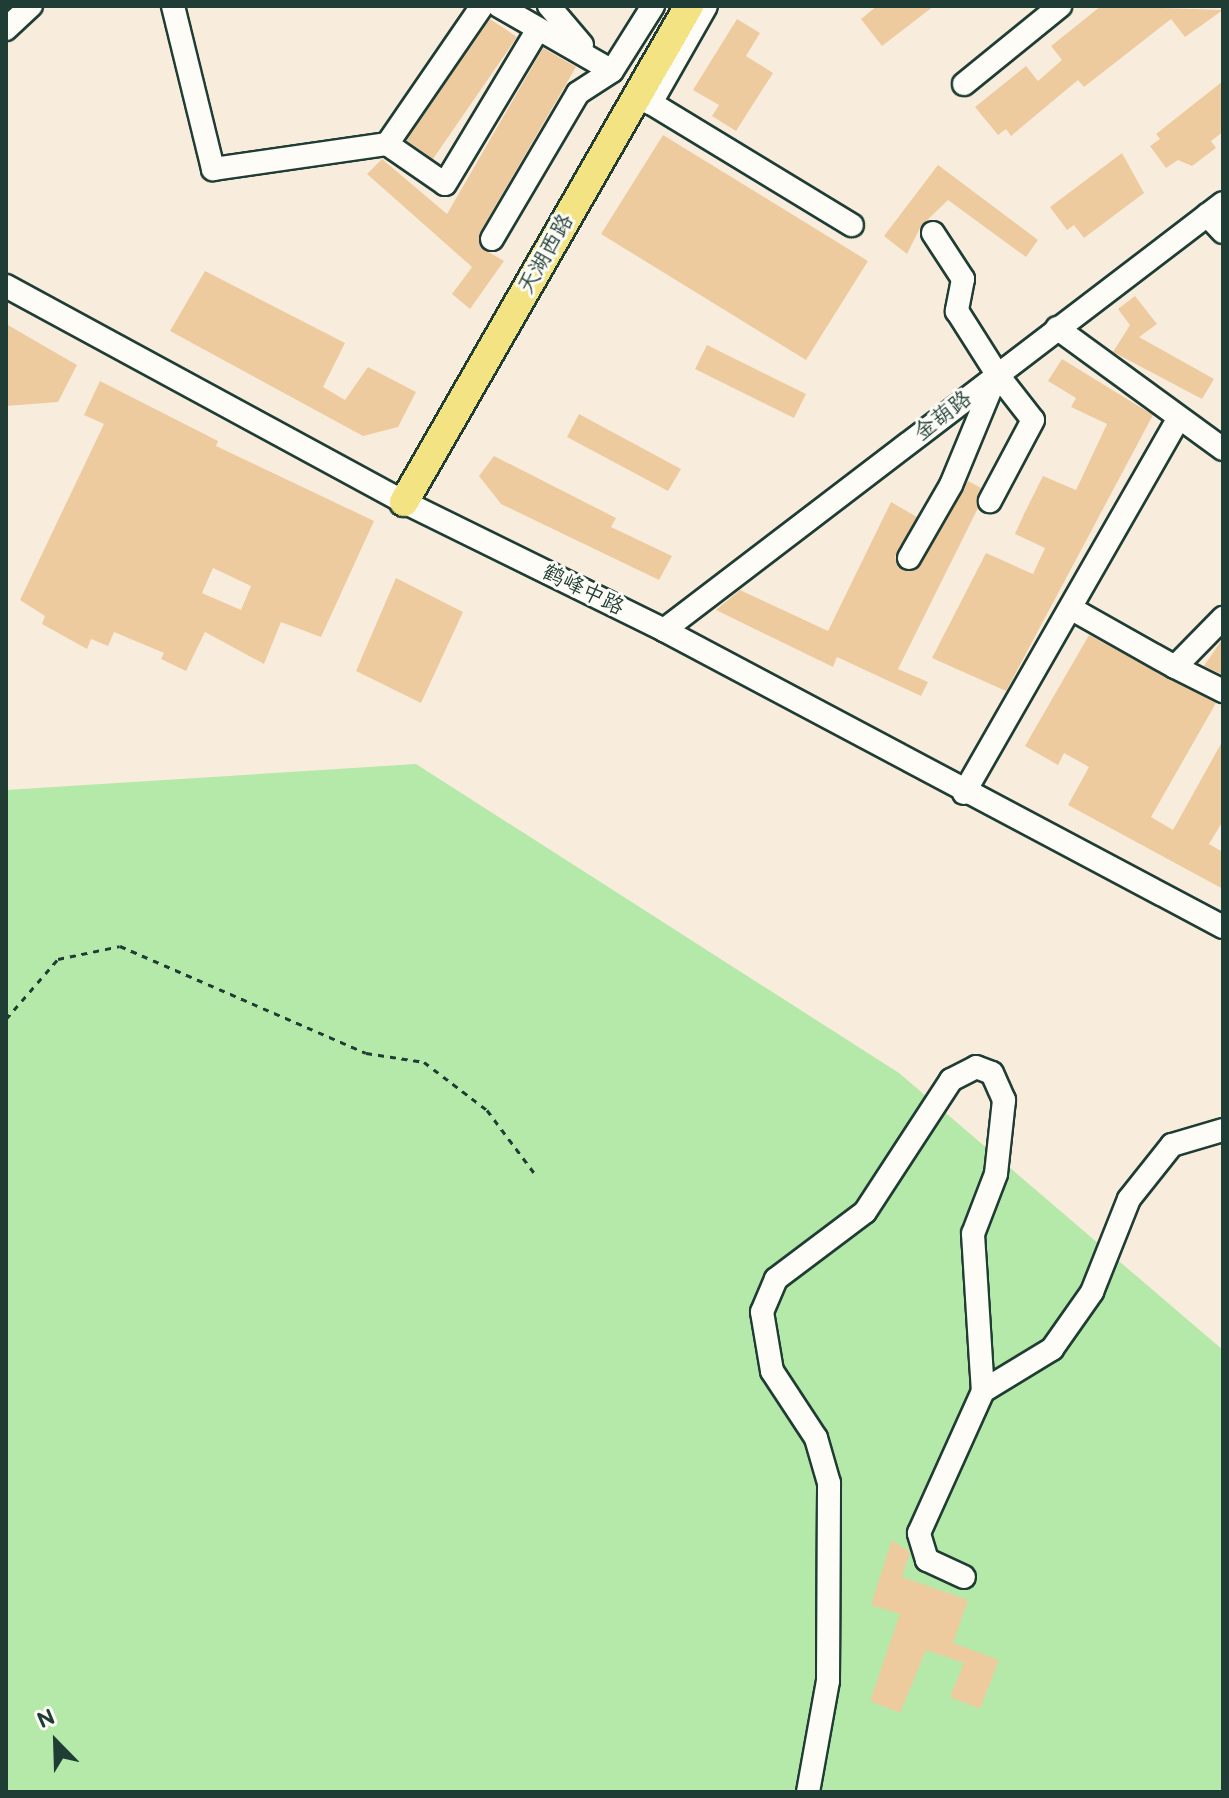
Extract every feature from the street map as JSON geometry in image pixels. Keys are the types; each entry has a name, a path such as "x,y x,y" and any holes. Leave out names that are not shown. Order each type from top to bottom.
{"main road":[{"name":"天湖西路","path":"404,502 689,6"}],"street":[{"path":"6,29 31,6"},
{"path":"173,6 213,169 387,144 445,184 538,29"},
{"path":"387,144 482,6"},
{"path":"499,6 605,68"},
{"path":"549,6 605,68"},
{"path":"492,239 578,93 605,68 653,6"},
{"path":"706,6 651,103 852,225"},
{"path":"964,84 1060,6"},
{"path":"1215,209 1223,232"},
{"name":"金葫路","path":"664,630 1215,209"},
{"path":"933,233 963,279 957,311 997,374 1033,420 990,501"},
{"name":"鹤峰中路","path":"6,286 404,502 664,630 964,793 1223,927"},
{"path":"1057,328 1178,420 1223,449"},
{"path":"909,558 951,485 997,374"},
{"path":"964,793 1178,420"},
{"path":"1072,609 1223,691"},
{"path":"1175,667 1223,618"},
{"path":"808,1792 828,1681 829,1483 816,1438 772,1371 762,1312 776,1279 865,1212 951,1080 976,1067 992,1073 1004,1100 996,1174 973,1234 983,1391 919,1533 927,1560 964,1577"},
{"path":"983,1391 1052,1349 1092,1292 1129,1199 1172,1145 1223,1130"}],"path":[{"path":"6,1019 58,959 120,946 366,1053 424,1062 487,1110 535,1174"}],"green space":[{"path":"416,764 899,1073 1223,1350 1223,1792 6,1792 6,790"}],"building":[{"path":"877,6 934,6 882,46 861,19"},
{"path":"1101,6 1223,10 1185,37 1171,19 1084,87 1078,80 1011,136 1006,129 998,135 975,107 1026,66 1038,81 1062,60 1051,46"},
{"path":"490,19 517,37 433,159 406,140"},
{"path":"737,19 760,33 746,56 773,73 736,131 712,116 719,105 693,90"},
{"path":"543,48 576,67 480,232 480,247 504,261 470,309 452,294 472,267 367,174 382,159 447,214"},
{"path":"1223,81 1223,132 1211,141 1216,148 1192,166 1178,160 1166,168 1150,146 1160,139 1156,134"},
{"path":"663,135 868,261 806,360 601,234"},
{"path":"1122,153 1144,193 1084,238 1074,225 1067,230 1050,207"},
{"path":"938,165 1038,240 1026,257 948,200 921,226 907,254 884,236"},
{"path":"205,271 345,343 323,387 345,400 368,367 416,392 398,427 363,436 170,331"},
{"path":"1135,296 1157,324 1139,337 1214,379 1202,399 1113,352 1130,325 1118,309"},
{"path":"6,324 77,365 58,402 6,406"},
{"path":"707,345 806,394 794,418 695,369"},
{"path":"1062,359 1153,415 1006,691 932,658 986,553 1033,574 1045,548 1015,534 1024,514 1043,476 1076,490 1107,424 1071,407 1076,398 1048,381"},
{"path":"100,381 218,441 216,446 374,521 321,637 281,622 264,664 205,632 186,671 161,659 164,653 114,632 108,646 91,639 87,649 42,624 45,616 20,600 104,424 84,415","holes":["213,568 251,586 241,610 202,593"]},
{"path":"579,414 681,469 668,491 567,437"},
{"path":"494,456 616,518 611,527 672,556 659,580 501,504 479,476"},
{"path":"968,481 981,488 978,508 898,669 928,682 921,696 837,657 833,667 716,610 740,590 828,631 891,502 917,517 895,557 901,570 915,570"},
{"path":"396,578 463,612 421,703 356,671"},
{"path":"1089,635 1216,703 1151,817 1173,830 1223,740 1223,821 1209,844 1223,852 1223,889 1068,805 1089,767 1064,753 1058,765 1025,746"},
{"path":"1223,638 1223,675 1204,666"},
{"path":"892,1540 910,1552 902,1577 968,1600 953,1643 999,1660 980,1709 950,1697 964,1663 926,1650 900,1713 870,1701 900,1614 871,1605"}]}
